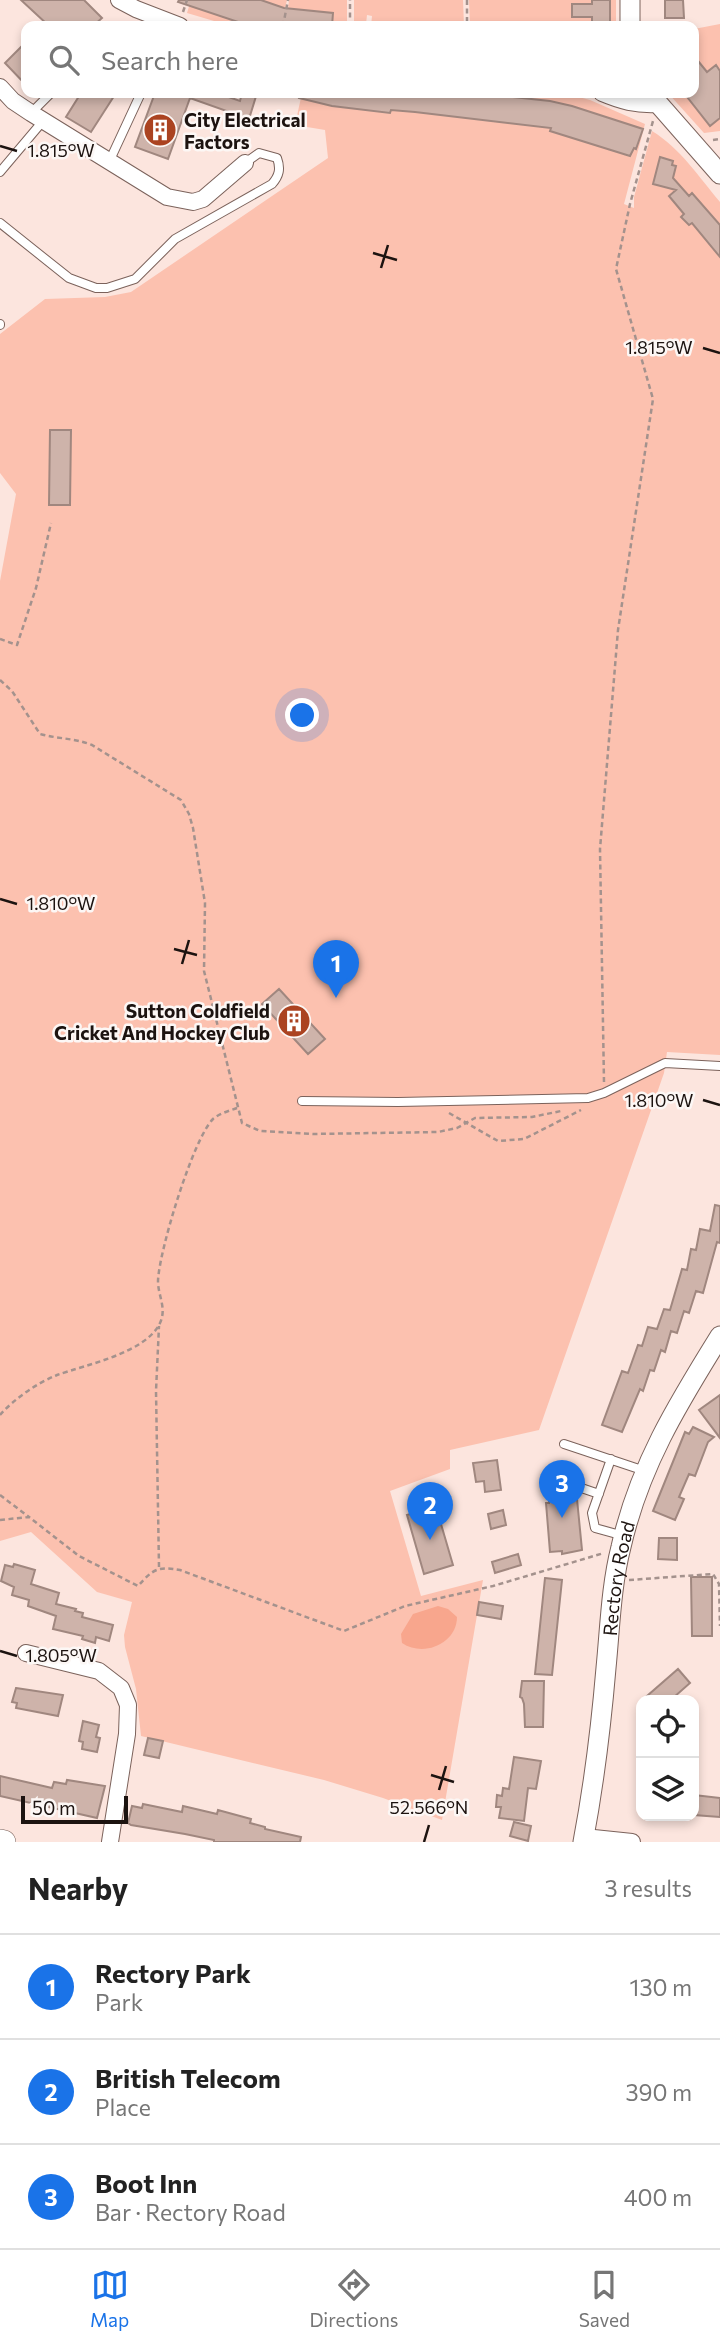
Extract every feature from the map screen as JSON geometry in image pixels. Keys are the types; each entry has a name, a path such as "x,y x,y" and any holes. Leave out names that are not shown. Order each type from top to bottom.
{"street":[{"path":"119,0 167,21"},
{"path":"630,0 630,21"},
{"path":"0,87 13,101 37,117 167,197 193,202 203,199 245,163"},
{"path":"614,98 640,105 653,99 720,174"},
{"name":"Rectory Road","path":"583,1840 597,1764 615,1581 622,1542 645,1471 675,1407 720,1336"},
{"path":"26,1653 99,1671 112,1679 125,1696 128,1705 127,1734 110,1842"},
{"path":"583,1840 632,1842"}],"lane":[{"path":"0,173 48,98"},
{"path":"109,162 139,98"},
{"path":"0,223 69,278 96,288 120,286 135,279 175,239 272,184 277,178 280,166 277,158 258,153 245,163"},
{"path":"302,1101 588,1098 604,1093 664,1063 720,1066"},
{"path":"564,1444 645,1471"},
{"path":"611,1459 592,1513 595,1528 622,1542"},
{"path":"561,1481 599,1494"}],"path":[{"path":"284,21 288,0"},
{"path":"350,0 350,21"},
{"path":"467,0 467,21"},
{"path":"604,1093 600,849 618,629 653,399 616,270 653,99"},
{"path":"0,639 17,645 36,587 51,523"},
{"path":"0,680 12,691 40,734 76,739 92,745 181,800 189,814 205,904 204,971 242,1123 260,1131 438,1132 457,1128 466,1123 475,1118 532,1116 590,1105 524,1139 498,1141 466,1123 428,1100"},
{"path":"159,1569 156,1391 159,1326 163,1306 158,1283 164,1243 201,1139 212,1120 237,1108"},
{"path":"0,1415 11,1402 56,1375 111,1358 149,1337 159,1326"},
{"path":"0,1495 79,1556 138,1586 148,1574 162,1567 180,1570 344,1631 405,1606 493,1586 622,1542"},
{"path":"0,1520 29,1517"},
{"path":"615,1581 713,1574 719,1584 720,1626"}],"shaded area":[{"path":"191,0 287,0 282,21 214,21 187,13"},
{"path":"289,0 347,0 347,21 332,21 333,13 329,13 328,21 287,21"},
{"path":"354,0 463,0 464,21 372,21 372,16 367,15 366,21 354,21"},
{"path":"469,0 616,0 616,21 470,21"},
{"path":"720,24 720,131 704,133 672,98 699,98 699,28"},
{"path":"301,98 583,98 645,124 624,204 634,208 634,197 652,131 680,154 720,202 720,1055 667,1052 664,1073 539,1430 450,1450 450,1469 390,1491 421,1596 483,1580 442,1820 324,1780 141,1736 136,1689 124,1635 132,1602 97,1592 31,1532 0,1541 0,581 16,494 0,473 0,334 45,299 105,297 131,292 328,158 325,130 295,125"},
{"path":"438,1606 448,1609 457,1617 452,1634 445,1641 429,1648 420,1649 402,1643 401,1634 413,1614"}],"building":[{"path":"21,0 84,0 102,18 99,21 44,21"},
{"path":"261,0 284,8 333,13 332,21 235,21 178,2"},
{"path":"592,0 610,0 610,21 572,17 572,4 592,4"},
{"path":"665,0 683,0 684,18 665,18"},
{"path":"21,47 21,80 5,63"},
{"path":"699,62 707,72 716,65 720,71 720,118 710,126 688,98 699,98"},
{"path":"78,98 113,98 91,132 66,117"},
{"name":"City Electrical Factors","path":"153,98 190,98 168,159 135,147"},
{"name":"City Electrical Factors","path":"190,98 231,98 240,101 241,98 255,98 249,119"},
{"path":"299,98 522,98 572,106 643,129 636,149 634,148 630,156 550,131 551,128 415,112 391,110 390,113 332,106"},
{"path":"660,157 673,161 672,165 676,166 673,178 689,196 692,193 720,225 720,257 692,223 689,225 681,217 684,214 669,196 676,190 653,184"},
{"path":"50,430 71,430 70,505 49,505"},
{"name":"Sutton Coldfield Cricket And Hockey Club","path":"279,989 325,1039 308,1054 262,1004"},
{"path":"715,1205 720,1206 720,1243 717,1242 703,1293 696,1291 689,1313 684,1311 677,1333 671,1331 665,1352 661,1350 654,1371 650,1370 643,1391 640,1389 622,1432 602,1425 622,1371 628,1373 648,1327 657,1329 664,1309 670,1310 682,1269 687,1270 691,1249 696,1250 700,1229 710,1231"},
{"path":"720,1395 720,1438 699,1410"},
{"path":"693,1427 714,1437 708,1442 695,1476 689,1474 679,1497 684,1499 675,1520 653,1511 685,1432 689,1434"},
{"path":"497,1460 501,1490 485,1492 484,1481 476,1482 473,1463"},
{"path":"572,1493 573,1500 577,1499 582,1550 562,1554 562,1551 550,1552 546,1503 549,1503 549,1498"},
{"path":"436,1507 453,1565 424,1574 407,1515"},
{"path":"503,1510 506,1525 491,1529 488,1514"},
{"path":"659,1538 677,1538 677,1560 658,1559"},
{"path":"518,1554 521,1565 495,1573 492,1562"},
{"path":"14,1564 35,1570 31,1584 59,1593 56,1604 76,1609 75,1611 83,1613 82,1617 113,1625 109,1641 96,1637 95,1643 82,1639 83,1636 53,1629 56,1616 28,1606 29,1600 12,1595 14,1587 1,1581 5,1565 13,1567"},
{"path":"691,1577 712,1577 712,1636 692,1636"},
{"path":"545,1578 562,1580 552,1675 535,1674"},
{"path":"479,1602 503,1606 501,1619 477,1615"},
{"path":"678,1669 690,1683 676,1695 648,1695"},
{"path":"522,1681 544,1681 543,1727 525,1727 524,1704 520,1697"},
{"path":"16,1688 63,1695 58,1716 16,1708 17,1703 12,1702"},
{"path":"83,1721 99,1725 96,1737 100,1738 97,1752 82,1749 83,1742 79,1741"},
{"path":"148,1738 163,1741 159,1758 144,1755"},
{"path":"514,1757 541,1761 536,1789 528,1788 524,1821 499,1818 501,1807 496,1807 497,1795 502,1796 503,1788 509,1789"},
{"path":"0,1776 52,1788 54,1782 66,1784 67,1780 105,1786 97,1818 0,1796"},
{"path":"699,1796 720,1798 720,1817 699,1815"},
{"path":"143,1804 182,1812 183,1806 217,1814 218,1810 251,1819 250,1823 265,1829 301,1837 300,1842 214,1842 128,1823 132,1806 142,1808"},
{"path":"514,1822 531,1826 528,1841 510,1836"}],"place":[{"name":"City Electrical Factors","path":"160,130"},
{"name":"Rectory Park","path":"336,998"},
{"name":"Sutton Coldfield Cricket And Hockey Club","path":"294,1021"},
{"name":"Boot Inn","path":"562,1518"},
{"name":"British Telecom","path":"430,1540"}]}
